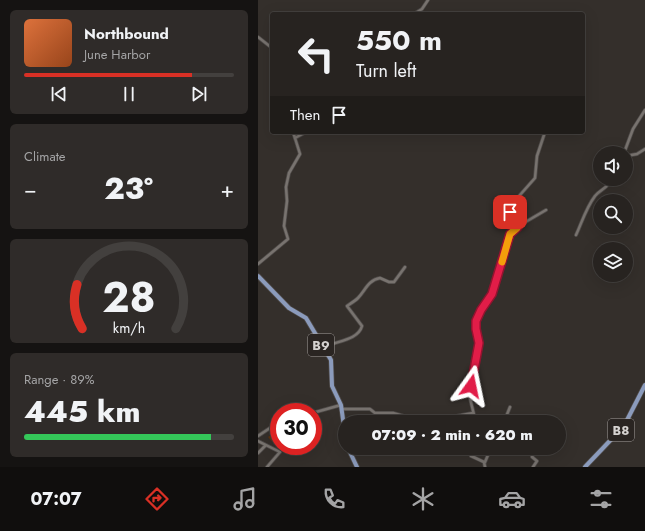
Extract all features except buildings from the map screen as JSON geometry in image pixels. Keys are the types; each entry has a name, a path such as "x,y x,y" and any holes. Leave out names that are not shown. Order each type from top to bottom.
{"main road":[{"name":"B9","path":"258,276 289,308 306,318 331,360 332,386 342,407 343,415"},
{"name":"B8","path":"585,467 624,426 645,385"},
{"path":"351,455 357,467"}],"street":[{"path":"417,12 422,9 428,0"},
{"path":"258,37 270,46"},
{"path":"627,146 633,129 645,110"},
{"path":"258,264 288,239 284,226 287,201 286,187 289,173 300,154 294,134"},
{"path":"295,138 302,134"},
{"path":"518,227 518,224 510,221 512,204 535,178 537,156 544,134"},
{"path":"633,155 645,149"},
{"path":"576,235 582,218 595,197 599,191 608,186"},
{"path":"462,415 473,413 471,392 479,343 476,321 481,310 492,294 510,234 518,227 546,210"},
{"path":"323,348 330,344 349,339 359,332 362,326 347,306 359,298 363,289 375,279 380,278 388,282 394,282 405,267"},
{"path":"322,411 342,407 370,409 375,413 393,413 400,415"},
{"path":"507,415 510,407"},
{"path":"258,436 270,428"},
{"path":"258,441 280,453 267,467"},
{"path":"258,454 265,446"},
{"path":"471,455 485,465 489,455"},
{"path":"533,455 532,457 537,461 533,467"}],"slow traffic":[{"path":"502,262 510,234 517,228"}],"route":[{"path":"471,386 479,343 476,321 481,310 488,302 492,294 503,262 510,234 519,225 510,221 510,212"}]}
